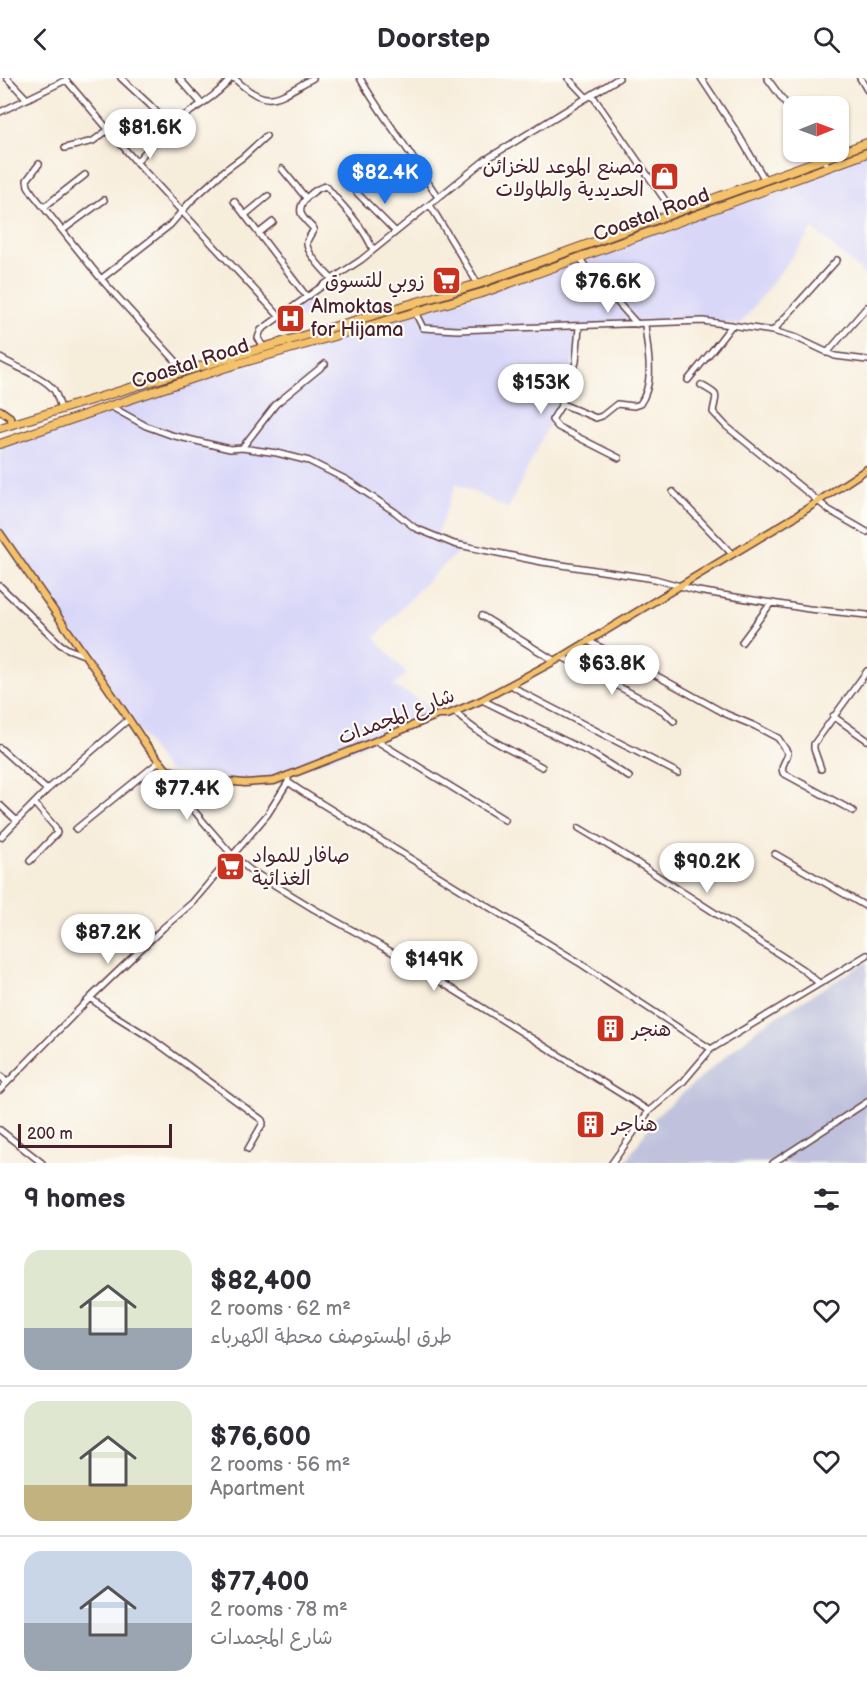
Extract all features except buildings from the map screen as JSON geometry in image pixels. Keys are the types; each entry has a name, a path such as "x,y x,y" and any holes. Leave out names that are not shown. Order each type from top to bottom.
{"highway":[{"name":"Coastal Road","path":"849,149 867,143"},
{"name":"Coastal Road","path":"0,444 270,354 485,292 867,153"},
{"name":"Coastal Road","path":"0,428 478,284 814,162"},
{"path":"264,348 270,354"}],"main road":[{"path":"0,410 10,417 13,424"},
{"name":"شارع المجمدات","path":"167,770 212,780 245,783 288,779 438,715 447,715 482,700 562,657 864,475 867,469"},
{"path":"0,533 152,754 167,770"}],"street":[{"path":"8,78 27,99"},
{"path":"121,78 170,126"},
{"path":"179,78 201,103"},
{"path":"136,162 170,126 233,78 247,91 267,98 274,98 313,78"},
{"path":"360,78 376,107 438,197"},
{"path":"568,78 589,96 674,213"},
{"path":"264,348 258,340 258,335 279,316 373,250 485,160 619,78"},
{"path":"701,78 765,180"},
{"path":"767,78 783,100"},
{"path":"860,78 867,90"},
{"path":"0,112 67,79 136,162 279,316"},
{"path":"65,148 93,141 108,130"},
{"path":"101,279 170,225 191,201 266,136"},
{"path":"825,162 829,167"},
{"path":"39,164 27,178 33,194 101,279 185,371"},
{"path":"282,169 306,198"},
{"path":"44,207 86,175"},
{"path":"332,279 309,252 307,246 314,229 301,213 306,198 312,192 326,186 356,221 373,250"},
{"path":"357,193 396,232"},
{"path":"244,214 268,196"},
{"path":"63,230 104,200"},
{"path":"234,201 307,297"},
{"path":"430,205 478,284"},
{"path":"259,233 273,222"},
{"path":"580,258 585,267 637,324"},
{"path":"773,331 837,260"},
{"path":"827,353 867,307"},
{"path":"414,312 421,325 428,329 457,330 703,321 773,331 797,338 836,356 867,360"},
{"path":"562,404 596,418 602,417 618,404 634,406 640,404 647,392 650,370 645,324"},
{"path":"688,380 732,325"},
{"path":"579,327 576,362 562,404 552,420 558,427 619,458"},
{"path":"0,358 48,385 54,390 61,408"},
{"path":"242,448 276,404 325,364"},
{"path":"700,385 716,395 713,412 717,418 819,502 838,516 867,532"},
{"path":"110,406 146,426 171,435 230,449 242,448 277,453 309,461 347,480 415,528 441,540 462,546 542,562 655,579 698,591 867,615"},
{"path":"673,492 732,554"},
{"path":"0,586 60,644 84,655"},
{"path":"742,642 771,603"},
{"path":"482,616 555,660"},
{"path":"588,641 726,714 778,738 788,753 782,766 783,773 853,811"},
{"path":"562,657 646,701 674,721"},
{"path":"822,769 814,744 867,671"},
{"path":"861,679 867,684"},
{"path":"512,684 525,694 678,773"},
{"path":"482,700 594,755 629,777"},
{"path":"454,712 462,720 498,743 542,767"},
{"path":"833,716 867,740"},
{"path":"1,837 47,790 129,719"},
{"path":"377,741 505,820"},
{"path":"0,748 47,790"},
{"path":"76,829 160,761"},
{"path":"167,770 185,801 232,855 250,870 399,956 649,1112"},
{"path":"0,1090 90,998 192,903 267,816 288,779 711,1049"},
{"path":"30,861 57,833 55,827 35,804"},
{"path":"0,805 17,821"},
{"path":"579,828 794,963 819,982"},
{"path":"775,854 867,907"},
{"path":"612,1163 649,1112 683,1082 711,1049 867,955"},
{"path":"90,998 149,1037 262,1120 263,1123 248,1149"},
{"path":"0,1075 7,1083"},
{"path":"773,1163 867,1102"},
{"path":"0,1130 42,1163"}],"shaded area":[{"path":"867,153 867,277 813,229 740,325 719,322 579,327 570,382 508,508 456,484 436,537 465,545 419,589 375,638 407,674 393,686 422,701 438,715 274,781 245,783 167,770 0,533 0,444 110,406 485,292 842,162 849,162 849,160"},
{"name":"Almoktas for Hijama","path":"309,299 318,312 274,327 271,324"},
{"path":"867,962 867,1163 625,1163 656,1116 761,1026"}],"place":[{"name":"مصنع الموعد للخزائن الحديدية والطاولات","path":"665,177"},
{"name":"زوبي للتسوق","path":"446,280"},
{"name":"Almoktas for Hijama","path":"290,318"},
{"name":"صافار للمواد الغذائية","path":"231,866"},
{"name":"هنجر","path":"611,1029"},
{"name":"هناجر","path":"591,1124"}]}
